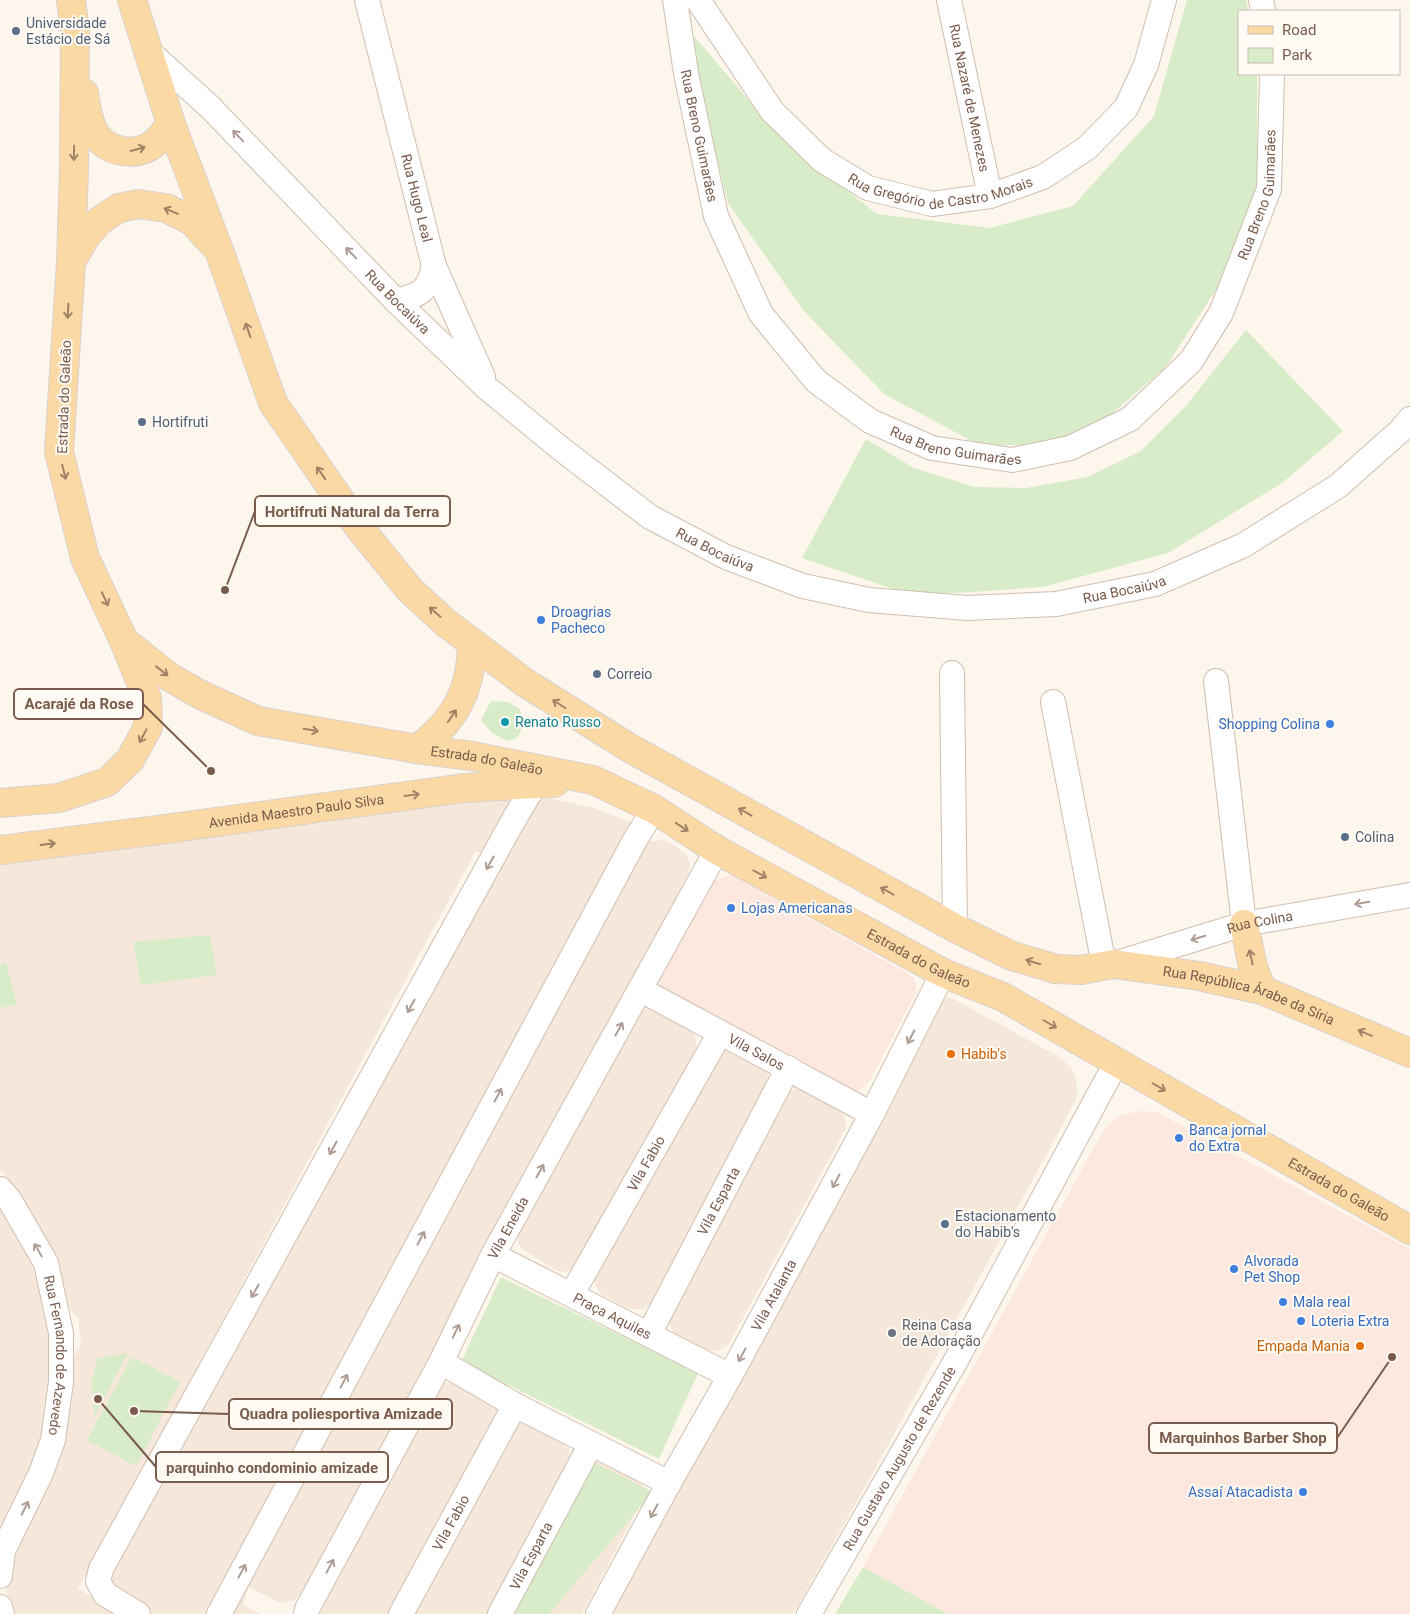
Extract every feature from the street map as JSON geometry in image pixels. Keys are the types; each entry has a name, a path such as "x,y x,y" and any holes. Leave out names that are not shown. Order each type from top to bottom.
{"main road":[{"name":"Estrada do Galeão","path":"71,0 75,32 74,169 71,262 59,452 84,558 124,641 168,676 199,694 258,721 417,749 472,756 593,780 654,809 717,850 943,973 1002,997 1410,1230"},
{"path":"132,0 171,124 220,253 273,403 358,526 410,590 472,643 524,682 628,747 954,928 1012,956 1056,970 1100,966"},
{"path":"75,32 89,118 96,134 106,145 121,152 137,151 155,143 171,124"},
{"path":"71,262 86,236 99,221 119,208 138,204 166,208 192,221 220,253"},
{"path":"0,804 58,798 107,782 130,760 148,727 147,698 124,641"},
{"path":"417,749 434,737 460,704 472,664 472,643"},
{"name":"Avenida Maestro Paulo Silva","path":"0,850 464,788 593,780"},
{"path":"1244,924 1254,967 1262,990"},
{"name":"Rua República Árabe da Síria","path":"1100,966 1199,976 1262,990 1410,1053"}],"street":[{"name":"Rua Hugo Leal","path":"367,0 434,266 487,388"},
{"name":"Rua Breno Guimarães","path":"675,0 686,73 716,216 761,314 816,381 870,421 932,448 1012,460 1070,448 1130,419 1191,361 1221,313 1269,189 1272,75"},
{"name":"Rua Gregório de Castro Morais","path":"698,0 772,111 822,160 868,188 932,204 990,196 1043,177 1087,148 1126,108 1146,65 1164,0"},
{"name":"Rua Nazaré de Menezes","path":"949,0 990,196"},
{"name":"Rua Bocaiúva","path":"148,51 210,107 396,301 487,388 560,448 650,517 726,557 803,586 869,600 967,608 1056,604 1155,584 1244,545 1338,486 1400,431 1410,419"},
{"path":"396,301 415,296 425,289 431,280 434,266"},
{"path":"952,673 954,928"},
{"path":"1216,681 1244,924"},
{"path":"1052,702 1100,966"},
{"path":"138,1614 105,1594 98,1581 101,1569 535,784"},
{"path":"219,1614 635,840 654,809"},
{"name":"Vila Eneida","path":"307,1612 441,1362 493,1255 717,850"},
{"name":"Rua Colina","path":"1100,966 1244,924 1410,895"},
{"name":"Vila Atalanta","path":"598,1614 872,1114 943,973"},
{"name":"Vila Salos","path":"641,990 872,1114"},
{"name":"Vila Fabio","path":"572,1294 720,1033"},
{"name":"Rua Gustavo Augusto de Rezende","path":"809,1614 954,1364 1116,1063"},
{"name":"Vila Esparta","path":"649,1334 788,1068"},
{"name":"Rua Fernando de Azevedo","path":"0,1189 9,1199 46,1264 61,1333 61,1382 53,1440 27,1504 1,1552"},
{"name":"Praça Aquiles","path":"493,1255 730,1376"},
{"path":"441,1362 515,1405 669,1483"},
{"name":"Vila Fabio","path":"401,1614 515,1405"},
{"name":"Vila Esparta","path":"500,1614 591,1444"},
{"path":"0,1576 1,1552"},
{"path":"0,1607 2,1614"}],"shaded area":[{"path":"534,795 594,808 628,821 632,825 210,1614 151,1614 116,1595 107,1583 490,859 476,851 78,1589 124,1614 12,1614 6,1587 25,1531 52,1480 60,1458 72,1400 74,1356 81,1345 78,1318 70,1310 53,1256 29,1209 17,1190 0,1170 0,865 299,817 312,825 336,821 346,810"},
{"path":"663,840 677,847 687,856 690,865 688,875 303,1591 294,1600 282,1603 249,1587 243,1605 260,1614 226,1614 639,846"},
{"path":"731,875 913,978 916,984 916,993 870,1080 862,1089 854,1092 662,991 657,979 704,883"},
{"path":"943,997 952,998 1061,1058 1071,1068 1076,1078 1077,1091 1075,1102 861,1494 793,1614 605,1614"},
{"path":"645,1009 655,1009 687,1027 695,1035 697,1051 575,1270 557,1271 522,1249 518,1243 519,1230 639,1012"},
{"path":"724,1049 766,1071 770,1081 653,1302 644,1309 629,1309 600,1293 594,1278"},
{"path":"799,1089 840,1109 845,1118 846,1128 729,1344 720,1350 704,1350 674,1334 667,1319 788,1092"},
{"path":"1141,1111 1156,1112 1410,1249 1410,1614 948,1614 863,1567 1103,1131 1113,1120 1121,1115"},
{"path":"0,1208 20,1239 35,1272 48,1326 50,1366 47,1408 38,1451 20,1494 0,1527"},
{"path":"450,1382 457,1383 493,1403 498,1418 394,1614 318,1614 437,1387"},
{"path":"523,1422 562,1442 569,1449 570,1456 487,1614 411,1614 515,1425"},
{"path":"596,1460 606,1462 640,1483 642,1501 582,1614 504,1614"}],"green space":[{"path":"1187,0 1246,0 1248,10 1238,10 1238,75 1257,75 1257,185 1221,282 1165,368 1101,423 1045,445 979,445 884,394 804,311 728,203 682,22 780,137 877,214 989,228 1073,206 1154,116"},
{"path":"1246,330 1343,431 1282,483 1168,553 1043,587 913,596 802,558 866,439 914,468 975,487 1026,488 1088,477 1141,451 1185,407"},
{"path":"491,701 508,702 520,709 525,725 516,739 507,741 492,733 481,720"},
{"path":"210,935 217,975 141,985 133,942"},
{"path":"6,963 17,1004 0,1008 0,964"},
{"path":"501,1277 698,1373 659,1459 461,1362"},
{"path":"128,1353 94,1417 91,1382 98,1358"},
{"path":"132,1357 180,1382 136,1466 87,1440"},
{"path":"591,1461 653,1492 549,1614 509,1614"},
{"path":"863,1567 948,1614 835,1614"}],"place":[{"name":"Universidade Estácio de Sá","path":"16,31"},
{"name":"Hortifruti","path":"142,422"},
{"name":"Hortifruti Natural da Terra","path":"225,590"},
{"name":"Droagrias Pacheco","path":"541,620"},
{"name":"Correio","path":"597,674"},
{"name":"Renato Russo","path":"505,722"},
{"name":"Shopping Colina","path":"1330,724"},
{"name":"Acarajé da Rose","path":"211,771"},
{"name":"Colina","path":"1345,837"},
{"name":"Lojas Americanas","path":"731,908"},
{"name":"Habib's","path":"951,1054"},
{"name":"Banca jornal do Extra","path":"1179,1138"},
{"name":"Estacionamento do Habib's","path":"945,1224"},
{"name":"Alvorada Pet Shop","path":"1234,1269"},
{"name":"Mala real","path":"1283,1302"},
{"name":"Loteria Extra","path":"1301,1321"},
{"name":"Reina Casa de Adoração","path":"892,1333"},
{"name":"Empada Mania","path":"1360,1346"},
{"name":"Marquinhos Barber Shop","path":"1392,1357"},
{"name":"parquinho condominio amizade","path":"98,1399"},
{"name":"Quadra poliesportiva Amizade","path":"134,1411"},
{"name":"Assaí Atacadista","path":"1303,1492"}]}
